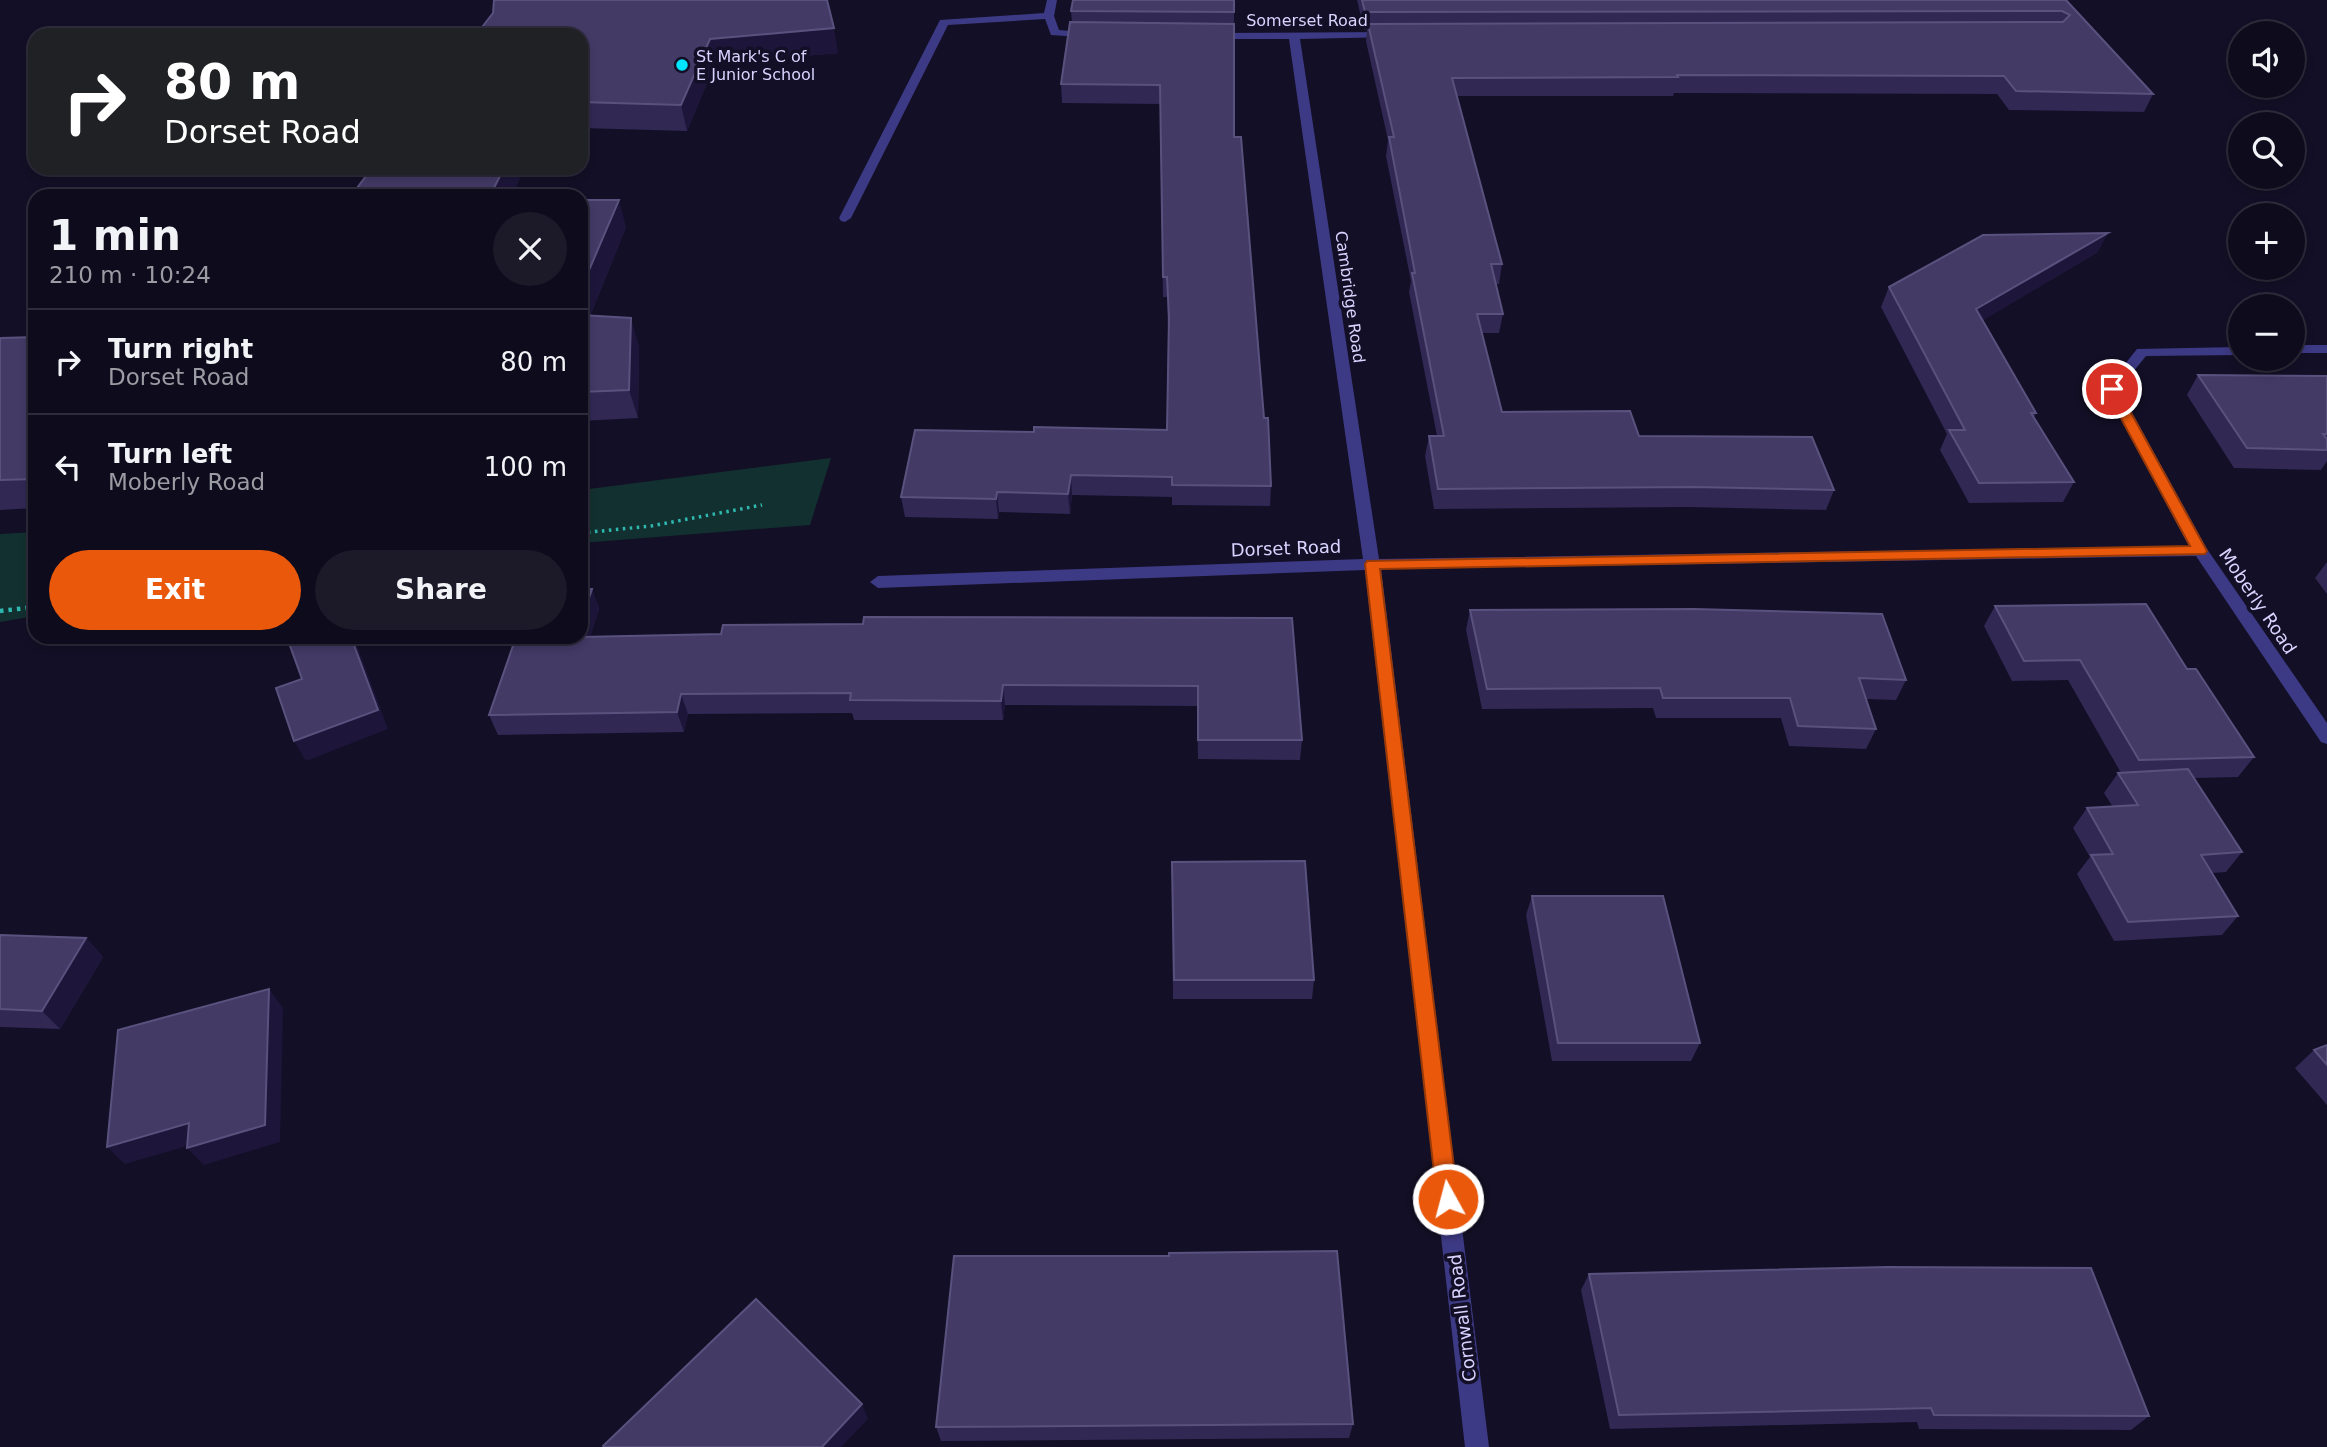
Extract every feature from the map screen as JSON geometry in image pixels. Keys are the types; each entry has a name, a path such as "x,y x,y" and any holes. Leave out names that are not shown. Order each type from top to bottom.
{"street":[{"path":"1052,0 1049,16 1055,33 1102,36"},
{"path":"845,218 944,22 1049,16"},
{"name":"Somerset Road","path":"1198,36 1405,35"},
{"name":"Cambridge Road","path":"1294,36 1372,564"},
{"path":"2305,349 2327,349"},
{"name":"Moberly Road","path":"2228,351 2143,352 2112,389 2200,551 2327,737"},
{"name":"Dorset Road","path":"878,582 1372,564 2200,551"},
{"name":"Cornwall Road","path":"1372,564 1477,1447"}],"path":[{"path":"588,532 651,526 762,505"},
{"path":"0,611 28,608"}],"green space":[{"path":"831,458 810,525 588,542 588,489"},
{"path":"28,532 28,617 0,622 0,534"}],"building":[{"name":"St Mark's C of E Junior School","path":"494,0 827,0 834,28 710,39 681,105 588,102 588,28 481,28 493,13"},
{"path":"1073,0 1234,0 1234,12 1071,11"},
{"path":"1362,0 2066,0 2153,94 2016,91 2004,76 1677,75 1678,77 1452,78 1502,264 1491,264 1503,314 1477,314 1502,412 1630,411 1639,436 1812,437 1834,490 1694,487 1438,489 1429,436 1444,436 1389,137 1394,137 1368,24 2063,22 2070,15 2062,11 1365,12"},
{"path":"1070,22 1234,24 1234,137 1241,137 1264,418 1268,418 1271,486 1172,485 1172,477 1071,475 1068,494 997,492 996,499 901,497 915,430 1034,432 1034,427 1167,430 1169,317 1167,277 1163,277 1160,85 1061,84"},
{"path":"367,175 500,175 494,189 356,189"},
{"path":"588,200 619,200 588,273"},
{"path":"2108,233 1976,309 2036,413 2031,413 2074,482 1979,483 1949,430 1965,430 1889,287 1983,235"},
{"path":"588,315 631,318 629,390 588,392"},
{"path":"28,337 28,479 0,480 1,338"},
{"path":"2198,375 2327,376 2327,434 2323,434 2327,439 2327,450 2247,448"},
{"path":"2146,604 2187,669 2196,669 2254,757 2139,760 2080,660 2024,661 1995,606"},
{"path":"1694,609 1882,614 1906,680 1859,678 1876,729 1798,726 1790,698 1663,698 1660,688 1487,689 1470,610"},
{"path":"864,617 1292,618 1302,740 1198,740 1198,686 1003,685 1001,701 850,700 851,693 681,694 677,712 489,715 514,644 588,644 588,637 721,634 723,625 863,624"},
{"path":"289,644 354,644 378,710 294,741 276,688 302,679"},
{"path":"2188,769 2242,852 2201,855 2238,916 2128,922 2091,855 2113,854 2087,808 2138,805 2118,773"},
{"path":"1305,861 1314,980 1174,980 1172,862"},
{"path":"1532,896 1663,896 1700,1043 1558,1043"},
{"path":"0,935 86,938 42,1011 0,1009"},
{"path":"269,989 265,1125 187,1148 189,1123 107,1147 118,1030"},
{"path":"2327,1045 2327,1065 2314,1050"},
{"path":"1337,1251 1353,1424 936,1427 954,1256 1169,1256 1169,1253"},
{"path":"1888,1267 2091,1268 2149,1416 1934,1415 1931,1408 1619,1415 1589,1274"},
{"path":"756,1299 862,1404 822,1447 603,1446"}],"place":[{"name":"St Mark's C of E Junior School","path":"682,65"}],"route":[{"path":"1448,1199 1372,564 2200,551 2112,389"}]}
